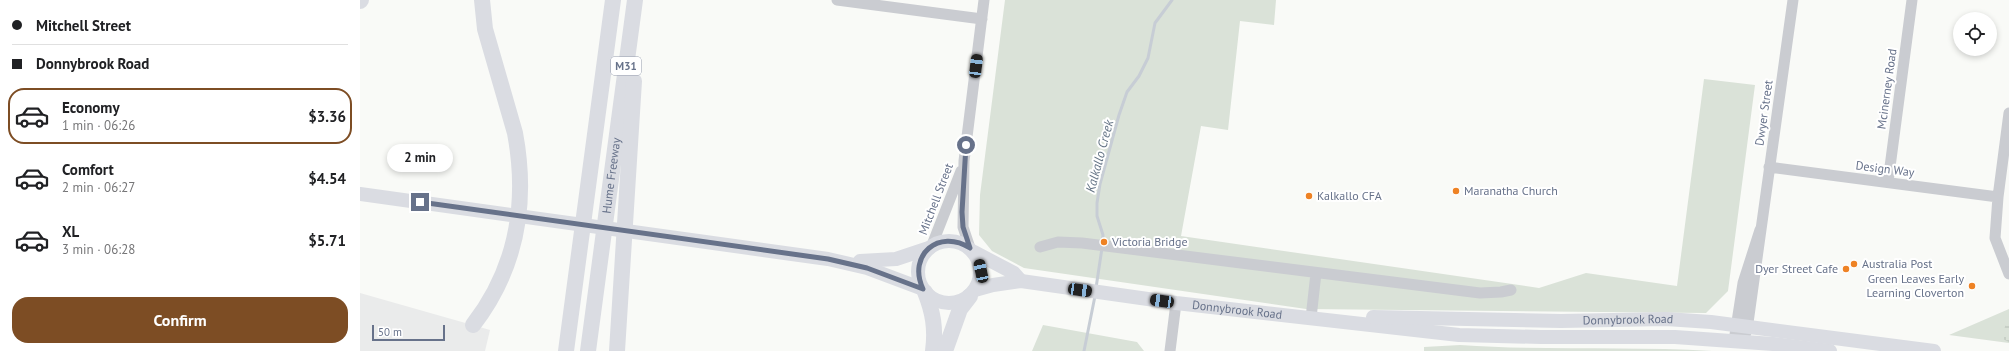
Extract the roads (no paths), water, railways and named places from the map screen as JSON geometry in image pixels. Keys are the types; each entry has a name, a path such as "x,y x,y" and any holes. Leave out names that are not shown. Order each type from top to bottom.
{"highway":[{"path":"473,325 492,299 509,263 516,233 521,189 515,133 485,29 482,0"},
{"name":"Hume Freeway","path":"566,351 613,0"},
{"path":"617,351 637,40 636,0"},
{"name":"Hume Freeway","path":"588,351 636,0"},
{"path":"924,291 934,319 935,332 933,351"},
{"path":"945,351 960,309 973,293"}],"main road":[{"path":"360,186 464,208"},
{"path":"360,194 828,259 867,268 924,291 933,299 942,303 956,302 973,293 980,281 981,271 979,261 972,250"},
{"path":"828,259 887,260 905,257 940,242 952,241 963,244 1014,273 1021,281"},
{"path":"924,291 919,281 919,263 930,247"},
{"name":"Donnybrook Road","path":"973,293 993,285 1021,281 1176,303 1459,335 1541,337 1675,337 1734,341 1830,351"},
{"name":"Donnybrook Road","path":"1315,319 1370,317 1561,321 1666,319 1742,325 1934,351"}],"street":[{"path":"837,0 982,19"},
{"name":"Mitchell Street","path":"972,250 963,227 964,161 984,0"},
{"name":"Dwyer Street","path":"1734,341 1742,325 1743,283 1760,230 1793,0"},
{"name":"Mcinerney Road","path":"1888,182 1912,0"},
{"path":"2009,113 1998,197 1995,238 2009,274"},
{"name":"Mitchell Street","path":"930,247 964,161"},
{"name":"Design Way","path":"1769,167 1998,197"},
{"path":"1040,247 1068,242 1091,244 1480,293 1511,290"},
{"path":"1315,319 1316,273"},
{"path":"1170,351 1176,303"}],"waterway":[{"name":"Kalkallo Creek","path":"1102,243 1103,235 1097,216 1097,203 1100,184 1119,115 1127,92 1139,76 1148,58 1155,23 1172,0"},
{"name":"Kalkallo Creek","path":"1096,288 1102,248"},
{"name":"Kalkallo Creek","path":"1084,351 1095,296"}],"place":[{"name":"Maranatha Church","path":"1456,191"},
{"name":"Kalkallo CFA","path":"1309,196"},
{"name":"Victoria Bridge","path":"1104,242"},
{"name":"Australia Post","path":"1854,264"},
{"name":"Dyer Street Cafe","path":"1846,269"},
{"name":"Green Leaves Early Learning Cloverton","path":"1972,286"}]}
